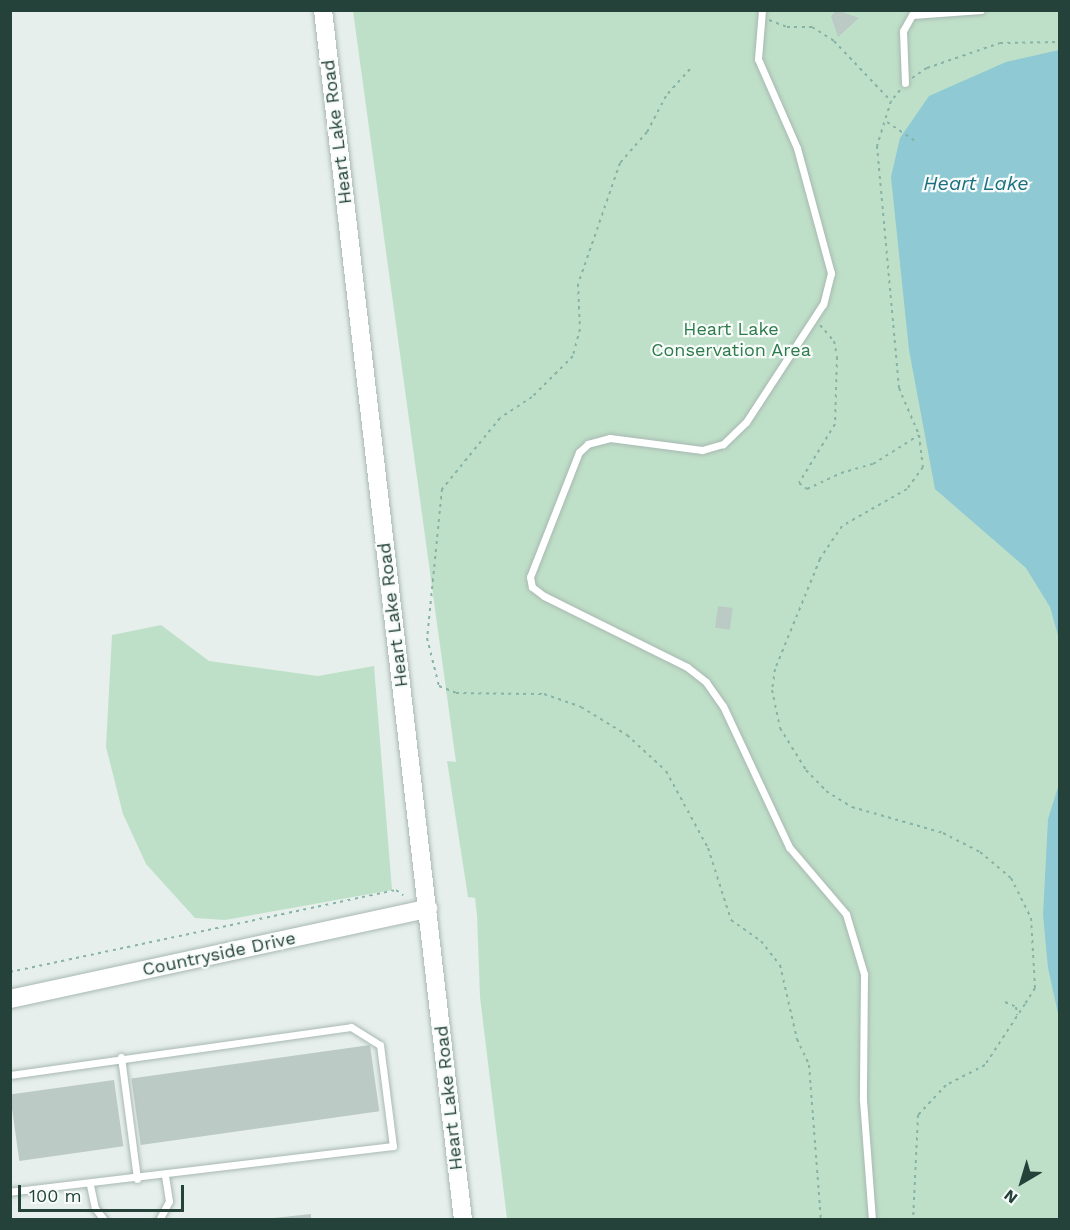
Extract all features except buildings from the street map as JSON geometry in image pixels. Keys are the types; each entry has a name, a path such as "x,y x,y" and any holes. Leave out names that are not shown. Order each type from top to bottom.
{"street":[{"name":"Heart Lake Road","path":"323,10 463,1220"},
{"name":"Countryside Drive","path":"10,999 428,909"}],"lane":[{"path":"905,83 903,31 912,15 981,10"},
{"path":"761,14 758,59 797,148 831,273 823,304 747,422 723,444 702,450 610,438 588,444 579,452 530,577 532,587 544,596 687,667 706,682 723,706 789,847 846,914 864,974 863,1100 872,1220"},
{"path":"10,1074 351,1027 362,1030 380,1045 393,1146 90,1185 10,1192"},
{"path":"121,1057 137,1179"},
{"path":"159,1220 169,1201 165,1175"},
{"path":"90,1185 95,1208 104,1220"}],"path":[{"path":"761,14 788,27 812,27 834,41 891,101"},
{"path":"913,1220 918,1115 946,1085 985,1065 1035,988 1031,918 1011,878 980,852 943,832 852,807 826,791 806,770 780,728 774,710 775,669 820,559 842,526 907,489 917,479 923,466 919,435 899,388 877,146 891,101 905,83 927,68 1000,43 1059,42"},
{"path":"886,122 917,142"},
{"path":"812,319 834,341 839,390 835,424 799,483 807,489 841,473 873,464 919,435"},
{"path":"10,972 396,890 403,895"},
{"path":"1005,1002 1016,1007 1017,1016"}],"green space":[{"name":"Heart Lake Conservation Area","path":"353,11 1059,11 1059,1219 507,1219 480,997 475,898 468,897 447,761 456,762"},
{"path":"161,625 209,661 318,676 374,666 392,890 225,920 195,918 146,864 123,814 106,747 112,635"}],"water":[{"name":"Heart Lake","path":"1060,50 1059,639 1050,607 1026,568 935,489 909,350 891,177 900,138 929,96 1006,62"},
{"path":"1059,784 1059,1018 1048,968 1043,915 1048,819"}]}
